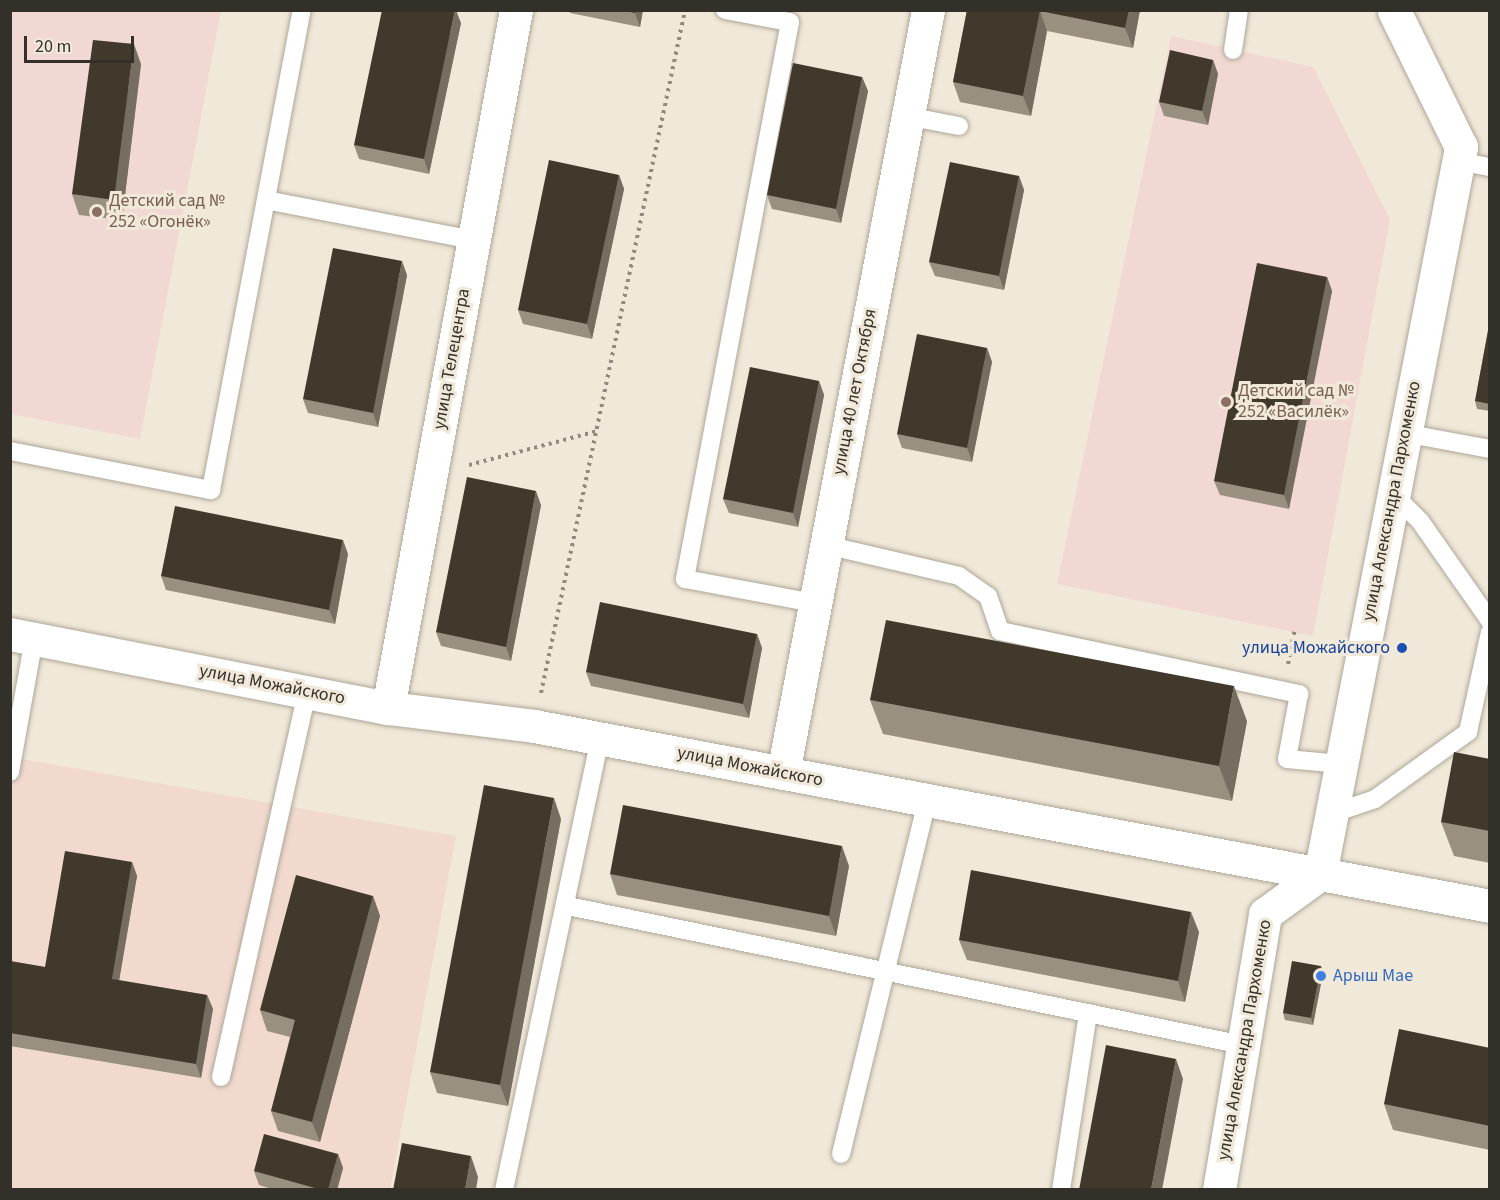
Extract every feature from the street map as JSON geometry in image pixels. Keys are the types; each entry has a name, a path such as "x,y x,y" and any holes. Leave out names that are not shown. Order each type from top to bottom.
{"street":[{"name":"улица Телецентра","path":"388,708 516,10"},
{"name":"улица 40 лет Октября","path":"783,773 928,10"},
{"name":"улица Александра Пархоменко","path":"1219,1190 1265,914 1320,874 1461,147 1394,11"},
{"name":"улица Можайского","path":"22,636 388,708 534,726 1490,906"}],"lane":[{"path":"10,452 211,490 303,10"},
{"path":"725,10 790,22 685,579 814,603"},
{"path":"1233,50 1239,10"},
{"path":"907,116 959,126"},
{"path":"1458,161 1490,167"},
{"path":"266,200 474,240"},
{"path":"1404,433 1490,449"},
{"path":"1393,494 1420,521 1490,621"},
{"path":"826,545 959,576 988,596 1000,631 1299,694 1287,759 1341,764"},
{"path":"1331,814 1376,799 1468,732 1490,632"},
{"path":"10,772 22,636"},
{"path":"221,1077 307,693"},
{"path":"504,1190 568,906 600,738"},
{"path":"841,1154 888,971 927,800"},
{"path":"568,906 1243,1045"},
{"path":"1061,1190 1088,1012"}],"path":[{"path":"534,726 685,10"},
{"path":"430,476 598,431"}],"shaded area":[{"name":"Детский сад № 252 «Огонёк»","path":"10,11 221,11 140,439 11,414"},
{"name":"Детский сад № 252 «Василёк»","path":"1171,36 1313,67 1390,219 1313,636 1057,584"},
{"path":"11,757 456,836 390,1189 11,1190"}],"building":[{"path":"382,10 455,10 424,159 354,145"},
{"path":"967,10 1129,10 1125,28 1040,11 1023,96 953,82"},
{"path":"93,40 134,44 114,200 72,194"},
{"path":"1170,50 1213,60 1202,111 1159,102"},
{"path":"793,63 862,77 836,209 767,195"},
{"path":"549,160 619,175 587,324 518,310"},
{"path":"950,162 1019,176 999,276 929,262"},
{"path":"333,248 402,261 373,413 303,399"},
{"path":"1257,263 1327,277 1284,495 1214,481"},
{"path":"1490,320 1490,404 1475,401"},
{"path":"917,334 987,348 967,448 897,434"},
{"path":"750,367 819,381 793,513 723,499"},
{"path":"467,477 536,491 506,647 436,632"},
{"path":"175,506 343,540 329,610 161,576"},
{"path":"600,602 757,634 743,704 586,672"},
{"path":"886,620 1234,686 1219,766 870,700"},
{"path":"1454,752 1490,759 1490,831 1441,822"},
{"path":"484,785 554,798 500,1085 430,1072"},
{"path":"623,805 842,846 829,916 610,874"},
{"path":"65,851 132,862 112,979 207,995 196,1064 10,1033 10,961 45,967"},
{"path":"971,870 1191,912 1178,981 959,940"},
{"path":"296,875 373,896 312,1122 271,1111 295,1020 260,1010"},
{"path":"1292,961 1321,966 1311,1018 1283,1013"},
{"path":"1399,1029 1490,1048 1490,1126 1384,1104"},
{"path":"1106,1045 1176,1059 1151,1190 1079,1190"},
{"path":"264,1134 338,1154 328,1190 254,1171"},
{"path":"402,1143 471,1156 465,1190 393,1190"}],"place":[{"name":"Детский сад № 252 «Огонёк»","path":"97,212"},
{"name":"Детский сад № 252 «Василёк»","path":"1226,402"},
{"name":"улица Можайского","path":"1402,648"},
{"name":"Арыш Мае","path":"1321,976"}]}
